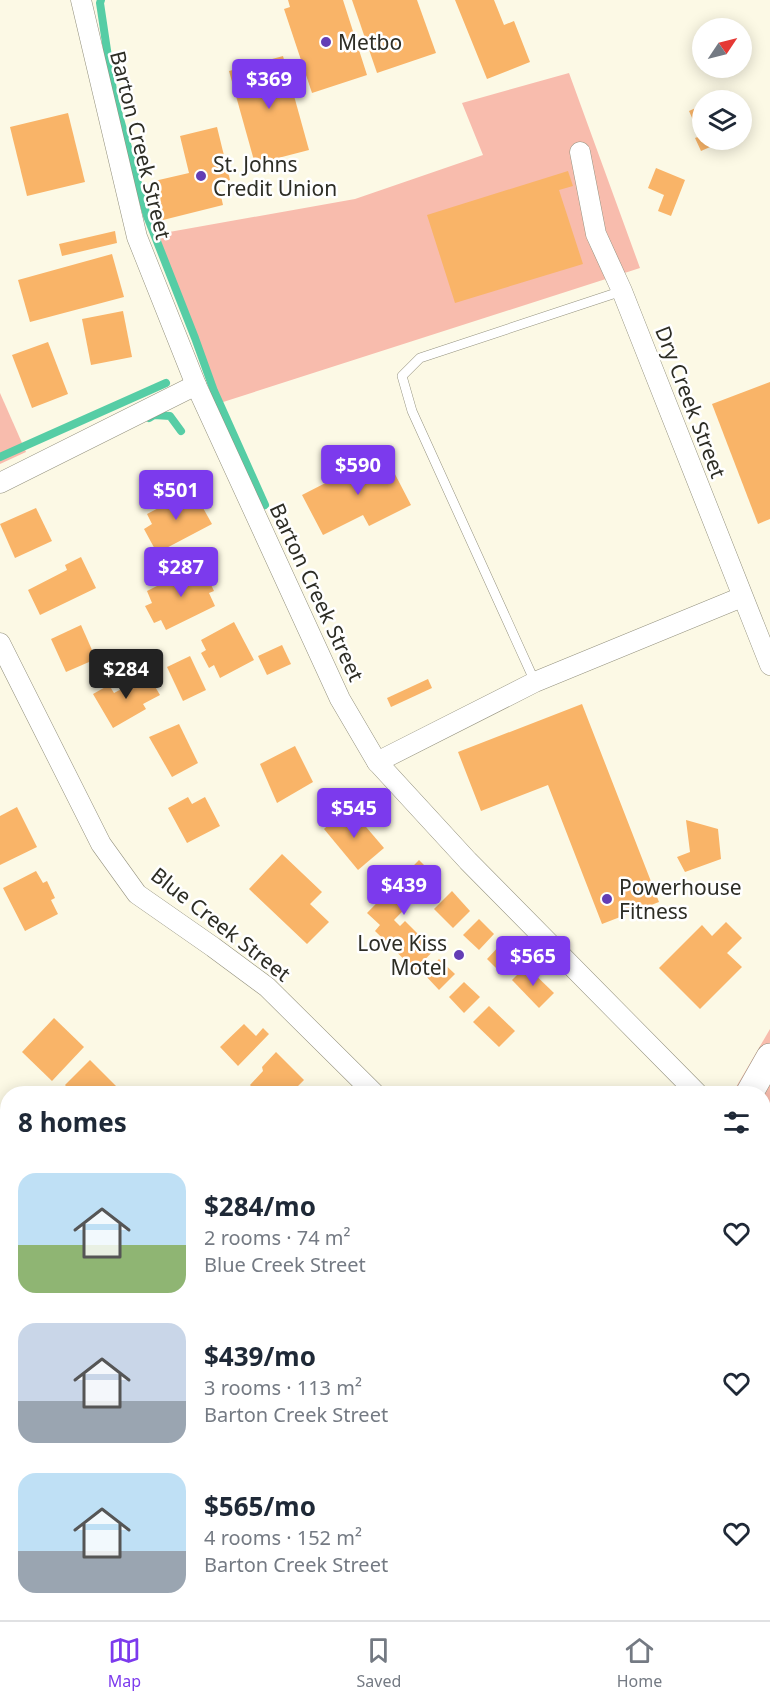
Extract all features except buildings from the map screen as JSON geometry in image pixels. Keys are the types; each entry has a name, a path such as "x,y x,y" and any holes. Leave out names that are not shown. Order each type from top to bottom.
{"street":[{"name":"Barton Creek Street","path":"81,0 137,237 196,385 340,699 377,762 468,861 690,1086"},
{"name":"Dry Creek Street","path":"580,152 596,234 622,291 770,665"},
{"path":"0,483 196,385"},
{"path":"377,762 535,682 742,597"},
{"name":"Blue Creek Street","path":"0,643 100,844 137,894 267,987 367,1086"},
{"path":"754,1086 770,1057"}],"lane":[{"path":"535,682 412,411 402,376 420,358 622,291"}],"shaded area":[{"path":"569,73 640,268 220,403 158,234 355,199 483,155 462,103"},
{"path":"0,393 26,452 0,464"},
{"path":"770,1029 770,1086 737,1086"}],"waterway":[{"path":"101,0 114,97 147,216 214,391 265,505"},
{"path":"0,457 166,383"},
{"path":"149,418 154,415 170,416 181,431"}],"place":[{"name":"Metbo","path":"326,42"},
{"name":"St. Johns Credit Union","path":"201,176"},
{"name":"Powerhouse Fitness","path":"607,899"},
{"name":"Love Kiss Motel","path":"459,955"}]}
